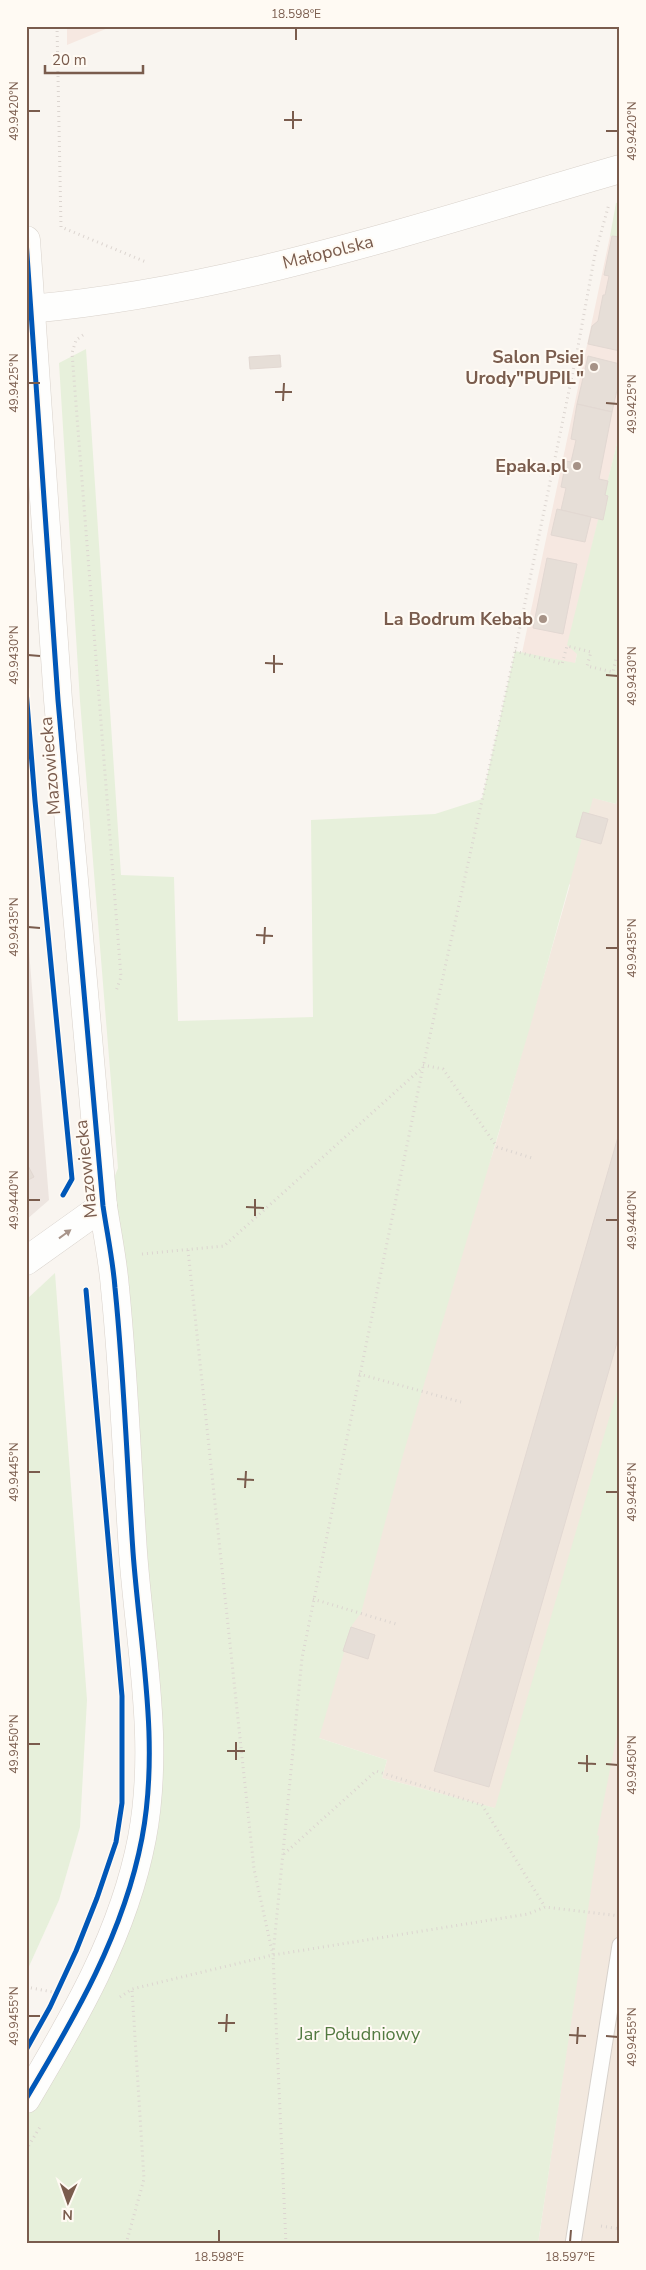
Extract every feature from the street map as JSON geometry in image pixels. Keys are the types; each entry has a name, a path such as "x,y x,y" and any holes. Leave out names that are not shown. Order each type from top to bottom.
{"street":[{"name":"Małopolska","path":"30,309 77,305 158,292 262,268 418,228 620,169"},
{"name":"Mazowiecka","path":"26,240 58,700 103,1206 115,1287 133,1555 149,1703 146,1796 142,1838 124,1908 111,1941 74,2018 26,2099"},
{"path":"26,1261 103,1206"}],"lane":[{"path":"572,2244 620,1945"}],"path":[{"path":"56,26 61,227 152,264"},
{"path":"286,2244 273,1955 302,1658 423,1066 515,651 604,216"},
{"path":"89,331 76,340 72,353 121,977 114,1000"},
{"path":"515,651 562,664 567,646 591,652 587,666 613,672 616,658 620,659"},
{"path":"423,1066 443,1069 497,1147 532,1158"},
{"path":"134,1255 224,1246 423,1066"},
{"path":"188,1250 254,1869 273,1955"},
{"path":"359,1374 460,1402"},
{"path":"314,1599 396,1624"},
{"path":"284,1854 376,1771 482,1805 545,1907"},
{"path":"113,2002 132,1989 273,1955 528,1914 545,1907 620,1916"},
{"path":"26,1987 57,1993"},
{"path":"126,2244 144,2178 132,1989"}],"shaded area":[{"path":"67,26 113,26 67,45"},
{"path":"610,236 620,238 620,431 592,546 577,654 554,760 496,776"},
{"path":"620,788 620,2244 538,2244 598,1836 382,1778 387,1760 316,1737 445,1295 495,1146 570,885 558,870 580,794 616,804"},
{"path":"26,913 49,1200 26,1220"}],"green space":[{"path":"620,202 620,238 610,236 616,203"},
{"name":"Jar Południowy","path":"86,349 121,875 174,877 178,1021 313,1017 311,820 435,814 482,799 515,651 575,663 577,654 567,645 620,431 620,788 616,804 593,798 530,1027 403,1455 361,1613 352,1625 319,1738 387,1760 382,1778 495,1808 620,1381 620,1719 597,1835 599,1836 538,2244 26,2244 26,2099 142,1838 103,1206 118,1168 80,701 59,363"},
{"path":"55,1273 87,1700 80,1827 59,1900 26,1973 26,1300"}],"building":[{"path":"612,236 620,237 620,351 588,344 592,326 598,321 603,295 605,295 609,276 604,275"},
{"path":"280,355 281,367 250,369 249,357"},
{"path":"588,356 620,364 620,391 617,390 612,412 577,404"},
{"path":"577,404 612,412 599,479 608,481 605,495 608,496 603,520 561,510 566,488 561,487 566,461 571,462 576,440 571,439"},
{"path":"557,509 591,517 585,542 551,535"},
{"path":"547,558 577,564 563,634 533,628"},
{"path":"583,812 608,819 601,844 576,837"},
{"path":"620,1130 620,1332 489,1787 434,1771"},
{"path":"26,1162 34,1177 26,1181"},
{"path":"351,1627 375,1635 368,1659 343,1651"}],"cycle path":[{"path":"26,240 58,700 103,1206 113,1268 118,1321 133,1552 149,1731 147,1802 142,1838 134,1873 123,1907 96,1973 26,2099"},
{"path":"26,690 72,1179 63,1195"},
{"path":"26,2050 50,2007 76,1951 97,1898 116,1842 122,1803 122,1696 86,1290"}],"place":[{"name":"Salon Psiej Urody\"PUPIL\"","path":"594,367"},
{"name":"Epaka.pl","path":"577,466"},
{"name":"La Bodrum Kebab","path":"543,619"}]}
